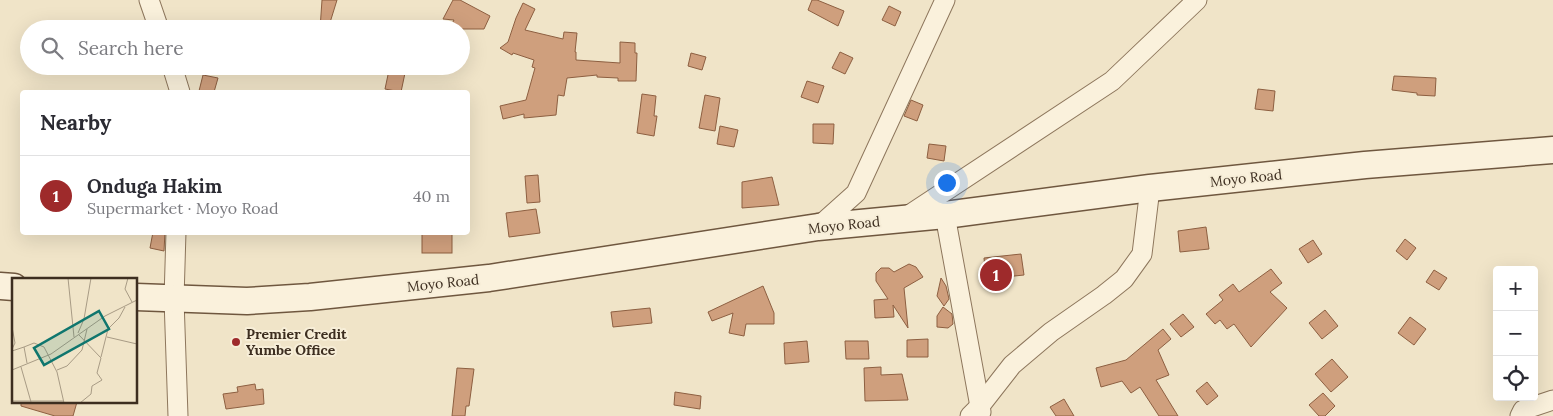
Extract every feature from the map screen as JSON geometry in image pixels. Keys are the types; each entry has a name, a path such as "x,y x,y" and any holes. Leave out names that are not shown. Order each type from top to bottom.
{"main road":[{"name":"Moyo Road","path":"138,296 174,299 281,300 489,278 818,227 903,219 1150,188 1365,165 1553,150"}],"street":[{"path":"148,0 155,20"},
{"path":"818,227 856,193 945,0"},
{"path":"903,219 1112,81 1196,0"},
{"path":"175,75 179,90"},
{"path":"977,413 1012,365 1051,332 1104,296 1124,279 1142,254 1150,188"},
{"path":"945,214 977,413"},
{"path":"176,235 174,299 178,416"},
{"path":"1520,416 1523,410 1553,400"}],"building":[{"path":"322,0 337,0 331,20 321,20"},
{"path":"453,0 460,0 490,16 484,29 470,29 470,20 443,19"},
{"path":"812,0 817,0 844,11 838,26 808,10"},
{"path":"523,3 535,9 525,30 563,39 564,32 577,33 576,60 620,63 620,42 635,43 635,53 637,53 636,81 618,81 618,78 597,77 597,75 567,78 564,96 558,95 556,115 524,118 524,114 503,119 500,106 526,100 535,68 532,67 534,60 513,53 512,55 500,48 508,42"},
{"path":"889,6 901,12 895,26 882,20"},
{"path":"840,52 853,58 845,74 832,68"},
{"path":"691,53 706,57 702,70 688,66"},
{"path":"203,75 218,78 215,90 199,90"},
{"path":"388,75 405,75 401,90 385,89"},
{"path":"1394,76 1436,78 1435,96 1392,90"},
{"path":"807,81 824,86 818,103 801,97"},
{"path":"1258,89 1275,91 1273,111 1255,109"},
{"path":"642,94 656,96 654,116 657,116 654,136 637,133"},
{"path":"705,95 720,98 715,131 699,128"},
{"path":"911,100 923,105 917,121 904,116"},
{"path":"813,124 834,124 833,144 813,143"},
{"path":"720,126 738,130 734,147 717,144"},
{"path":"929,144 946,146 944,161 927,158"},
{"path":"538,175 540,202 527,203 525,176"},
{"path":"772,177 779,205 742,208 742,182"},
{"path":"536,209 540,233 509,237 506,213"},
{"path":"1206,227 1209,249 1180,252 1178,231"},
{"path":"152,235 165,235 164,251 150,248"},
{"path":"422,235 452,235 452,253 422,253"},
{"path":"1405,239 1416,248 1407,260 1396,251"},
{"path":"1313,240 1322,254 1308,263 1299,249"},
{"path":"1021,254 1024,275 986,279 984,258"},
{"path":"909,264 916,267 923,277 904,288 908,328 893,305 894,317 875,318 874,300 888,299 876,281 876,273 881,268 889,268 894,272"},
{"path":"1271,269 1282,283 1270,292 1287,308 1251,347 1234,324 1227,329 1220,320 1215,324 1206,314 1223,300 1219,295 1233,284 1239,292"},
{"path":"1434,270 1447,278 1439,290 1426,282"},
{"path":"941,278 946,286 949,299 944,306 937,296"},
{"path":"763,286 774,313 774,324 746,324 744,336 729,333 733,313 712,321 708,312"},
{"path":"943,307 952,314 953,324 948,328 937,327 937,316"},
{"path":"650,308 652,323 613,327 611,312"},
{"path":"1325,310 1338,326 1322,339 1309,323"},
{"path":"1183,314 1194,327 1181,337 1170,324"},
{"path":"1410,317 1426,329 1414,345 1398,333"},
{"path":"1163,329 1171,339 1158,350 1169,375 1156,380 1178,416 1159,416 1140,387 1131,393 1122,381 1101,387 1096,368 1126,360"},
{"path":"928,339 928,357 907,357 907,340"},
{"path":"807,341 809,362 785,364 784,343"},
{"path":"845,341 868,341 869,359 846,359"},
{"path":"1332,359 1348,377 1331,392 1315,374"},
{"path":"881,367 881,375 902,374 908,400 865,401 864,368"},
{"path":"457,368 474,369 469,406 466,406 465,416 452,416"},
{"path":"1207,382 1218,396 1207,405 1196,391"},
{"path":"255,384 256,390 263,389 264,404 226,409 223,394 238,392 237,387"},
{"path":"675,392 701,396 700,409 674,405"},
{"path":"1323,393 1335,406 1325,416 1319,416 1309,405"},
{"path":"1064,399 1074,416 1056,416 1050,407"},
{"path":"21,404 76,404 73,416 55,416 21,406"}],"place":[{"name":"Onduga Hakim","path":"996,275"},
{"name":"Premier Credit Yumbe Office","path":"236,342"}]}
